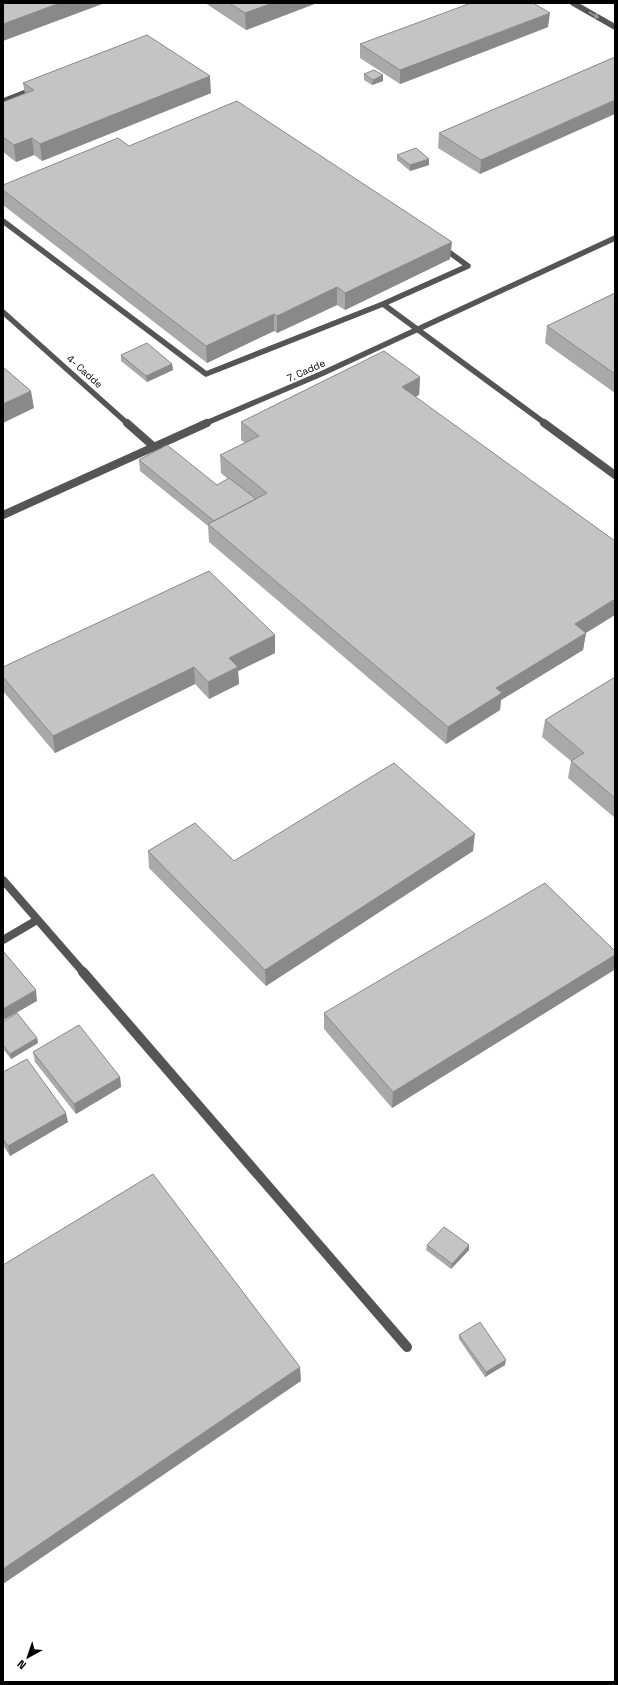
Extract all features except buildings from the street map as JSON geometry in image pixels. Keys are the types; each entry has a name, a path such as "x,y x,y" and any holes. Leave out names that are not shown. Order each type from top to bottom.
{"lane":[{"path":"573,3 615,27"},
{"path":"3,101 38,87"},
{"path":"3,221 206,374 383,304 468,266 436,243"},
{"name":"7. Cadde","path":"3,515 153,446 321,374 615,238"},
{"path":"383,304 615,475"},
{"name":"4- Cadde","path":"3,312 153,446"},
{"path":"3,880 407,1347"},
{"path":"3,940 37,920"}]}
